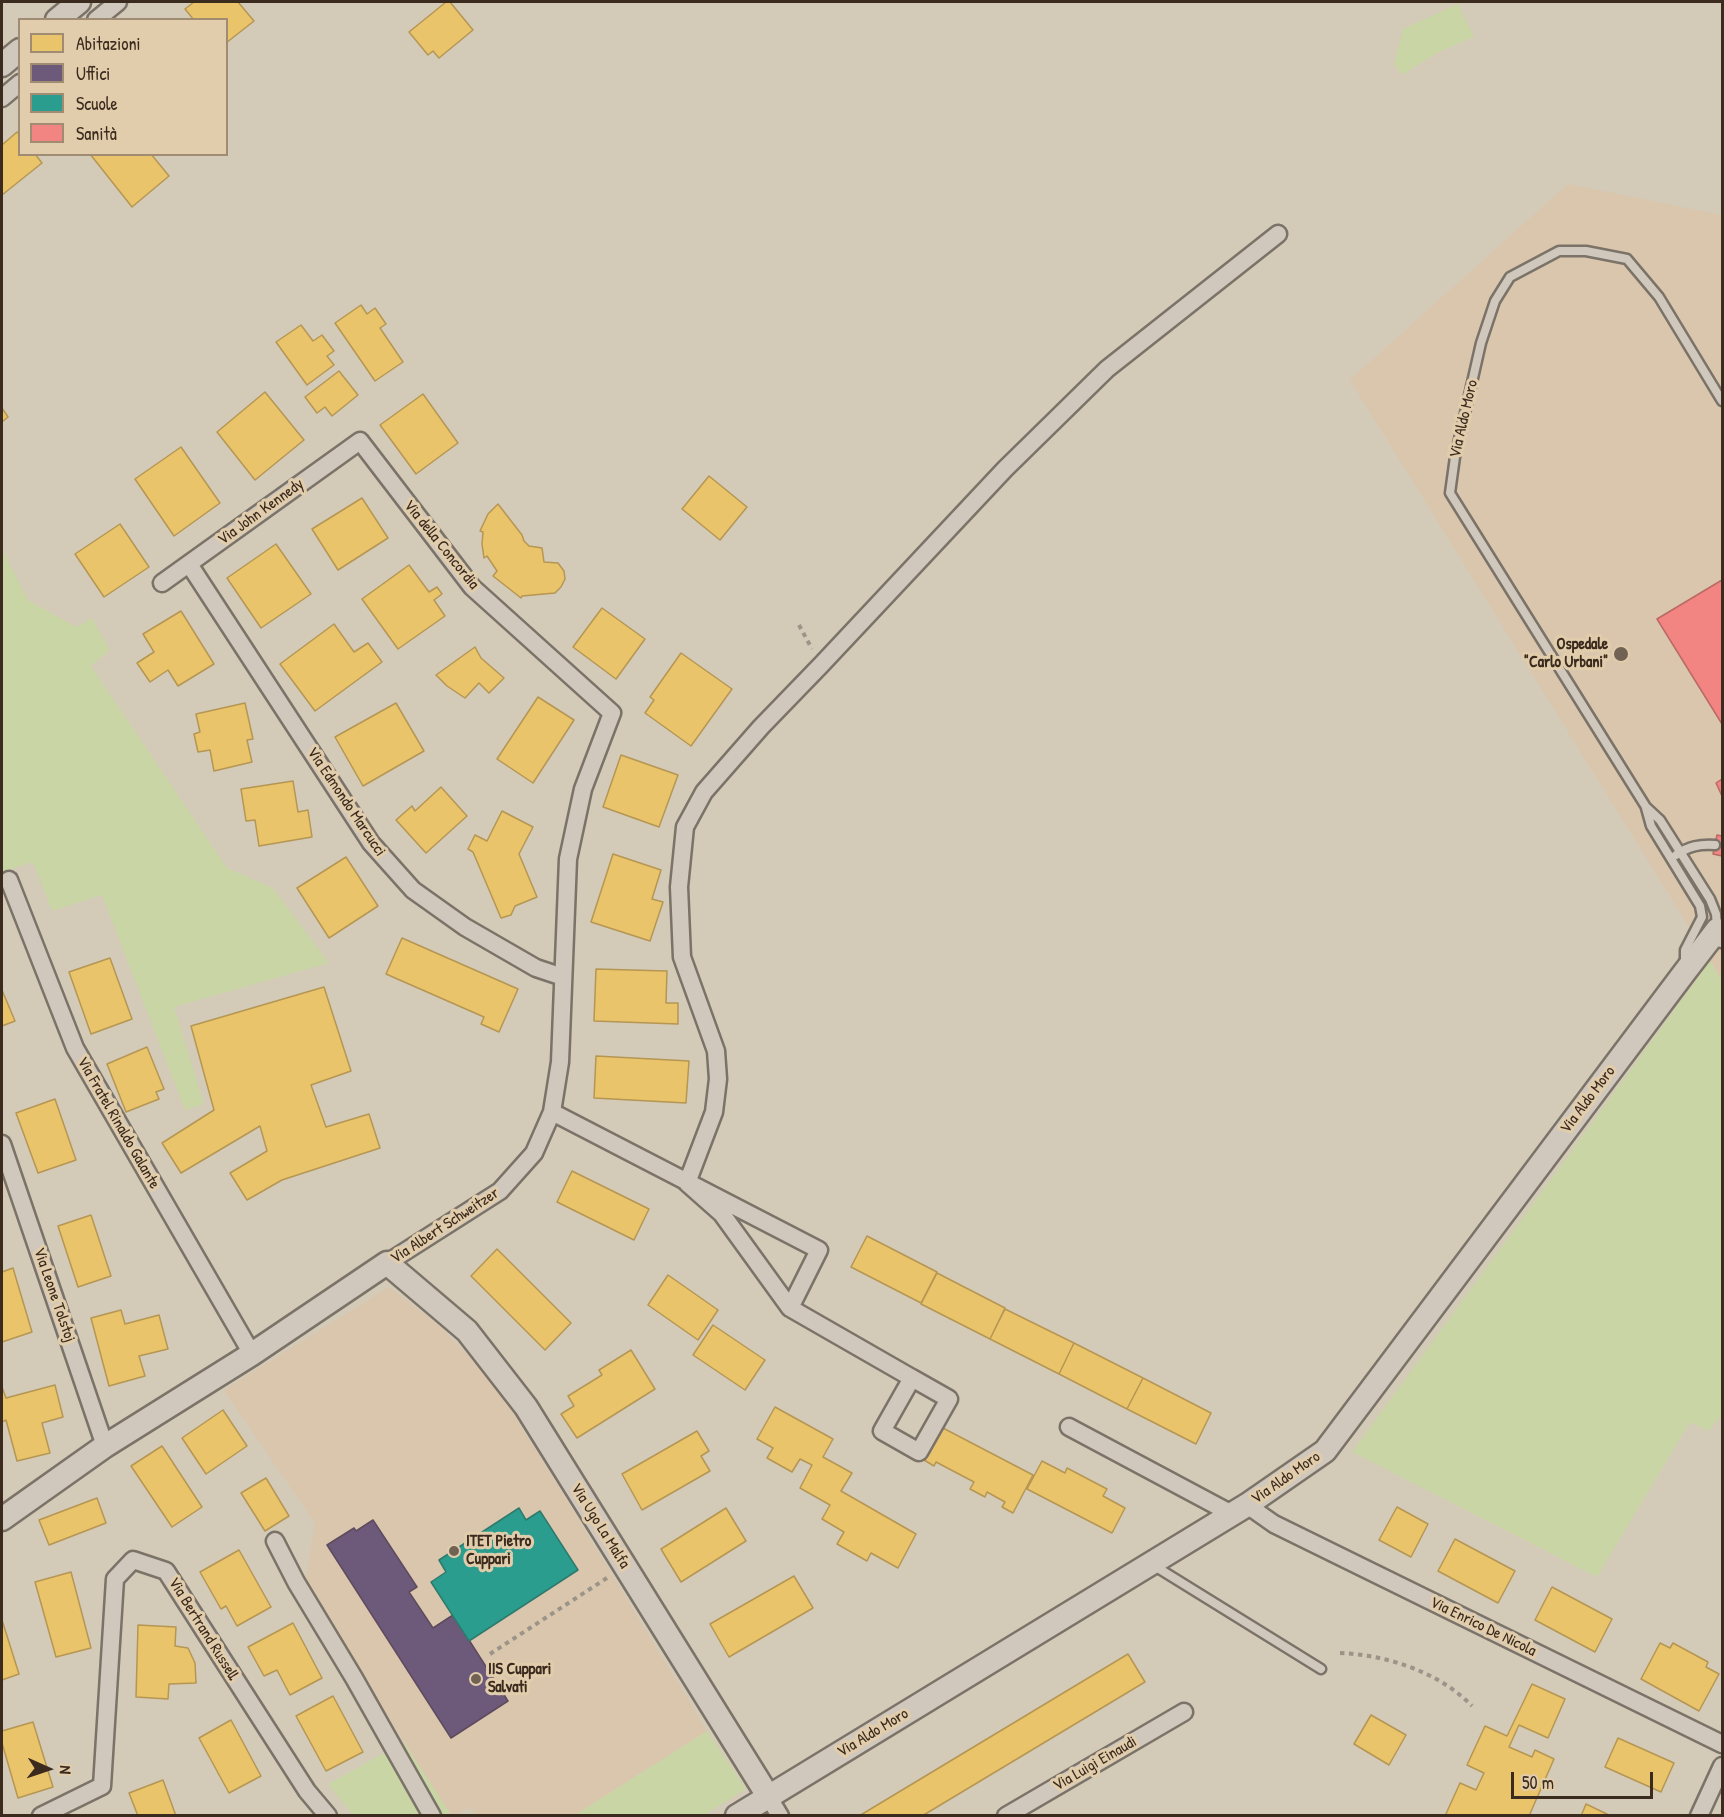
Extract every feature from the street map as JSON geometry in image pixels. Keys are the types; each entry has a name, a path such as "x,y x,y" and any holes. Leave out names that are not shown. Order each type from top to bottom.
{"street":[{"path":"59,18 79,2"},
{"path":"98,18 118,2"},
{"path":"2,65 18,52"},
{"path":"2,98 18,85"},
{"path":"687,1183 714,1112 718,1079 716,1051 681,957 679,888 685,827 704,792 761,727 1005,470 1107,369 1278,234"},
{"name":"Via John Kennedy","path":"162,583 360,441"},
{"name":"Via della Concordia","path":"360,441 472,587 612,713"},
{"name":"Via Edmondo Marcucci","path":"189,564 371,843 413,890 465,927 536,968 563,977"},
{"name":"Via Albert Schweitzer","path":"2,1519 105,1446 252,1354 387,1263 500,1191 534,1153 552,1112 560,1062 568,859 583,789 612,713"},
{"name":"Via Fratel Rinaldo Galante","path":"9,880 75,1048 252,1354"},
{"name":"Via Aldo Moro","path":"737,1815 1240,1509 1325,1451 1684,973 1721,929"},
{"path":"552,1112 819,1250 790,1308"},
{"name":"Via Leone Tolstoj","path":"2,1144 105,1446"},
{"path":"687,1183 722,1214 790,1308 912,1378"},
{"name":"Via Ugo La Malfa","path":"387,1263 467,1331 526,1407 780,1815"},
{"name":"Via Enrico De Nicola","path":"1070,1427 1274,1524 1722,1744"},
{"path":"275,1541 296,1582 366,1697 432,1815"},
{"name":"Via Bertrand Russell","path":"40,1815 102,1786 115,1579 133,1560 166,1571 307,1791 328,1815"},
{"name":"Via Luigi Einaudi","path":"1006,1815 1184,1712"},
{"path":"1699,1815 1722,1766"}],"lane":[{"name":"Via Aldo Moro","path":"1721,929 1710,899 1660,820 1646,807 1450,494 1455,457 1481,343 1496,301 1510,277 1559,251 1586,251 1627,259 1659,297 1722,401"},
{"name":"Via Aldo Moro","path":"1646,807 1651,826 1701,906 1702,916 1685,950 1684,973"},
{"path":"1671,858 1699,844 1715,845"},
{"path":"1150,1563 1321,1669"}],"path":[{"path":"799,625 821,665"},
{"path":"490,1654 625,1566"},
{"path":"1340,1653 1378,1658 1409,1668 1438,1680 1458,1692 1473,1706"}],"shaded area":[{"name":"Ospedale \"Carlo Urbani\"","path":"1568,184 1722,215 1722,980 1350,380"},
{"name":"ITET Pietro Cuppari","path":"389,1287 441,1327 495,1385 707,1731 575,1815 476,1815 470,1807 456,1815 451,1815 306,1580 315,1523 224,1390"}],"green space":[{"path":"1458,4 1474,37 1437,53 1402,75 1394,64 1403,29"},
{"path":"2,549 28,600 76,627 92,618 110,650 91,666 227,868 273,888 329,963 174,1007 204,1104 185,1110 102,895 52,911 33,862 2,872"},
{"path":"1710,961 1722,980 1722,1415 1708,1431 1690,1422 1597,1577 1352,1452"},
{"path":"707,1731 746,1789 704,1815 575,1815"},
{"path":"404,1742 451,1815 353,1815 328,1784"}],"building: Abitazioni":[{"path":"194,2 238,2 254,21 228,41 228,18 192,18 185,9"},
{"path":"446,2 450,2 473,30 439,58 433,51 428,55 409,32"},
{"path":"17,132 18,156 37,156 42,163 2,195 2,145"},
{"path":"92,156 153,156 169,176 132,207"},
{"path":"361,305 367,314 375,308 386,324 380,328 403,362 375,381 335,323"},
{"path":"301,325 313,341 322,335 334,351 327,356 334,365 307,385 276,342"},
{"path":"339,371 358,395 332,416 325,407 317,413 305,397"},
{"path":"265,392 304,440 255,480 217,432"},
{"path":"423,394 458,443 416,474 380,425"},
{"path":"2,408 8,417 2,422"},
{"path":"181,447 220,503 174,536 135,479"},
{"path":"709,476 747,507 720,540 682,509"},
{"path":"362,498 388,538 338,570 312,529"},
{"path":"498,504 529,546 542,548 544,562 558,563 564,571 565,579 555,593 522,596 521,598 493,576 497,571 487,556 484,558 483,532 480,531 488,514"},
{"path":"120,524 149,567 104,597 75,554"},
{"path":"276,544 311,594 261,628 227,578"},
{"path":"409,565 429,592 437,587 442,594 434,600 445,616 398,649 362,599"},
{"path":"602,608 645,639 616,679 573,647"},
{"path":"181,611 214,664 178,686 168,670 150,682 137,663 154,652 143,634"},
{"path":"334,624 354,652 368,643 382,662 315,711 280,664"},
{"path":"475,647 481,658 504,678 489,693 479,683 465,698 436,675"},
{"path":"681,653 732,689 691,746 645,713 654,700 650,697"},
{"path":"538,697 574,720 533,783 497,759"},
{"path":"245,703 253,739 247,740 252,762 214,771 210,750 198,752 194,734 200,732 196,714"},
{"path":"396,703 424,751 363,786 335,737"},
{"path":"621,755 678,775 659,827 603,807"},
{"path":"293,781 298,812 308,810 312,837 259,846 255,820 246,821 241,789"},
{"path":"441,787 467,816 426,853 396,820 412,806 415,811"},
{"path":"502,811 533,827 519,854 537,897 515,906 511,915 501,918 473,852 468,849 475,835 487,841"},
{"path":"613,854 661,870 652,899 663,902 650,941 591,922"},
{"path":"346,857 378,906 329,938 297,888"},
{"path":"402,938 518,989 499,1032 481,1024 484,1017 386,974"},
{"path":"110,958 132,1019 91,1034 69,972"},
{"path":"596,969 667,971 666,1003 678,1003 678,1024 594,1021"},
{"path":"324,987 351,1071 311,1085 326,1127 369,1114 380,1148 282,1180 247,1200 230,1173 267,1151 260,1126 181,1173 162,1143 214,1110 191,1026"},
{"path":"2,990 15,1021 2,1026"},
{"path":"147,1047 164,1089 156,1092 159,1099 126,1112 107,1064"},
{"path":"596,1056 689,1061 686,1103 594,1098"},
{"path":"55,1099 76,1160 38,1173 16,1113"},
{"path":"572,1171 649,1209 634,1240 557,1202"},
{"path":"91,1215 111,1276 78,1287 58,1226"},
{"path":"867,1236 937,1272 921,1303 851,1267"},
{"path":"497,1249 571,1323 545,1350 471,1276"},
{"path":"13,1268 32,1332 2,1342 2,1272"},
{"path":"937,1273 1005,1308 990,1339 921,1304"},
{"path":"668,1275 718,1310 698,1340 648,1305"},
{"path":"1005,1309 1074,1343 1059,1374 990,1339"},
{"path":"121,1310 125,1324 159,1315 168,1349 139,1356 145,1376 109,1386 91,1318"},
{"path":"713,1325 765,1360 745,1390 693,1355"},
{"path":"1074,1343 1143,1378 1127,1409 1059,1374"},
{"path":"631,1350 655,1389 577,1438 561,1414 574,1406 568,1396 602,1375 599,1370"},
{"path":"1143,1378 1211,1413 1196,1444 1127,1409"},
{"path":"55,1385 63,1417 42,1423 50,1453 17,1461 6,1420 2,1422 2,1387 6,1398"},
{"path":"775,1407 833,1439 823,1457 852,1473 841,1491 916,1534 898,1568 871,1553 867,1561 837,1544 844,1532 822,1519 830,1505 800,1488 812,1465 800,1459 792,1472 767,1458 773,1448 757,1439"},
{"path":"223,1410 247,1446 206,1474 182,1438"},
{"path":"941,1427 1033,1475 1013,1513 1002,1507 1005,1502 987,1492 985,1497 970,1489 974,1482 936,1462 934,1466 924,1460"},
{"path":"697,1431 709,1451 701,1456 710,1471 642,1510 622,1474"},
{"path":"162,1446 202,1507 172,1527 131,1466"},
{"path":"1042,1461 1065,1473 1067,1468 1107,1489 1103,1496 1125,1508 1112,1533 1027,1489"},
{"path":"266,1478 289,1516 265,1531 241,1493"},
{"path":"97,1498 106,1523 49,1545 39,1520"},
{"path":"1397,1507 1428,1524 1411,1557 1379,1540"},
{"path":"726,1508 746,1541 681,1582 661,1549"},
{"path":"1455,1539 1515,1571 1498,1603 1438,1571"},
{"path":"239,1550 271,1607 237,1626 226,1606 221,1609 200,1572"},
{"path":"71,1572 91,1648 56,1657 35,1582"},
{"path":"794,1576 813,1608 729,1657 710,1624"},
{"path":"1552,1587 1612,1619 1595,1652 1535,1620"},
{"path":"2,1620 19,1674 2,1680"},
{"path":"293,1623 322,1678 290,1695 277,1670 264,1676 248,1647"},
{"path":"138,1625 176,1627 175,1646 188,1648 195,1663 196,1683 169,1684 168,1699 136,1697"},
{"path":"1660,1643 1670,1648 1673,1643 1708,1662 1706,1667 1719,1674 1699,1711 1641,1679"},
{"path":"1128,1654 1145,1682 922,1816 859,1816"},
{"path":"1532,1684 1565,1699 1548,1738 1519,1725 1509,1747 1532,1757 1535,1750 1554,1759 1529,1816 1445,1816 1460,1783 1476,1790 1484,1773 1467,1765 1485,1726 1507,1736"},
{"path":"333,1696 363,1752 326,1771 296,1716"},
{"path":"1371,1715 1406,1735 1389,1765 1354,1744"},
{"path":"231,1720 261,1776 229,1793 199,1738"},
{"path":"33,1722 53,1787 18,1798 2,1743 2,1731"},
{"path":"1618,1738 1674,1763 1661,1792 1605,1767"},
{"path":"163,1780 176,1816 138,1816 129,1793"},
{"path":"1586,1804 1611,1816 1581,1816"}],"building: Uffici":[{"path":"373,1520 417,1587 409,1592 433,1628 453,1615 508,1701 451,1738 327,1545 354,1528 356,1531"}],"building: Scuole":[{"path":"519,1508 526,1520 540,1511 578,1570 469,1641 431,1582 446,1572 439,1560"}],"building: Sanità":[{"path":"1722,580 1722,724 1657,619"},
{"path":"1722,779 1722,796 1716,783"},
{"path":"1717,835 1722,836 1722,856 1713,854"}],"place":[{"name":"Ospedale \"Carlo Urbani\"","path":"1621,654"},
{"name":"ITET Pietro Cuppari","path":"454,1551"},
{"name":"IIS Cuppari Salvati","path":"476,1679"}]}
